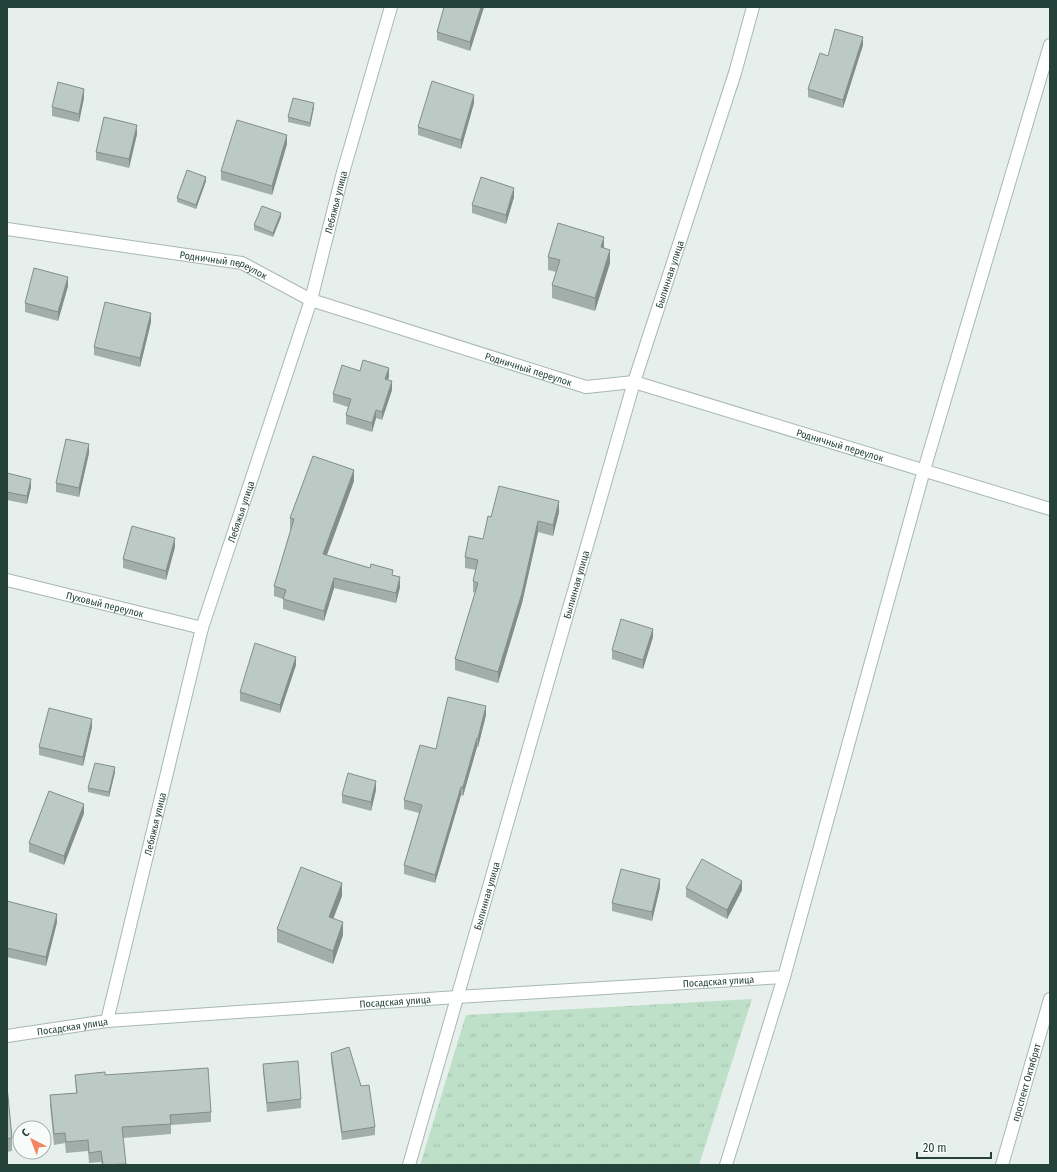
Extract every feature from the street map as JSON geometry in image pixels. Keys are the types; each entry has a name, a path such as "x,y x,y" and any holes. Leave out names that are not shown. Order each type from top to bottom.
{"street":[{"name":"Лебяжья улица","path":"107,1021 202,628 311,300 342,176 391,7"},
{"name":"Былинная улица","path":"409,1165 634,382 735,73 753,7"},
{"path":"726,1165 784,976 924,470 1050,45"},
{"name":"Родничный переулок","path":"7,229 242,263 311,300 586,387 634,382 1050,509"},
{"name":"Пуховый переулок","path":"7,580 202,628"},
{"name":"Посадская улица","path":"7,1036 107,1021 784,976"},
{"name":"проспект Октябрят","path":"1002,1165 1050,999"}],"green space":[{"path":"752,999 699,1165 420,1165 466,1015"}],"building":[{"path":"444,7 481,7 470,42 437,32"},
{"path":"835,29 863,37 843,100 808,89 820,53 828,56"},
{"path":"432,81 474,95 461,140 418,127"},
{"path":"58,82 84,89 79,114 52,107"},
{"path":"293,98 314,103 310,123 288,117"},
{"path":"104,117 137,125 129,159 96,152"},
{"path":"237,120 287,135 272,186 221,171"},
{"path":"187,170 206,177 196,205 177,198"},
{"path":"481,177 514,188 506,215 472,205"},
{"path":"262,206 281,213 273,233 254,225"},
{"path":"558,223 604,237 601,247 610,250 595,298 552,285 560,260 548,257"},
{"path":"34,268 68,277 58,312 25,303"},
{"path":"105,302 151,313 140,358 94,347"},
{"path":"363,360 389,368 385,379 392,381 382,412 376,410 372,423 346,415 351,399 333,394 342,365 360,371"},
{"path":"66,439 89,444 79,488 56,483"},
{"path":"313,456 354,470 323,554 370,568 371,564 393,570 392,575 400,577 396,593 334,578 324,611 283,599 286,590 274,586 294,519 290,518"},
{"path":"7,473 31,479 27,496 7,492"},
{"path":"499,486 559,501 553,525 538,521 522,593 498,672 455,659 478,583 473,581 478,560 465,557 469,536 483,539 488,516 491,517"},
{"path":"132,526 175,538 166,571 123,559"},
{"path":"621,619 653,629 643,660 612,650"},
{"path":"255,643 296,657 280,705 240,692"},
{"path":"448,697 486,706 478,738 463,787 461,787 435,875 404,865 422,805 404,800 420,745 436,749"},
{"path":"49,708 92,719 83,757 39,747"},
{"path":"95,763 115,767 109,792 88,788"},
{"path":"348,773 376,781 371,802 342,795"},
{"path":"49,791 84,804 64,856 29,843"},
{"path":"702,859 742,881 727,910 686,888"},
{"path":"301,867 342,883 329,917 343,922 333,951 277,929"},
{"path":"621,869 660,879 652,912 612,903"},
{"path":"7,901 57,914 46,957 7,948"},
{"path":"349,1047 361,1086 369,1085 375,1127 342,1132 331,1053"},
{"path":"298,1061 301,1099 267,1103 263,1064"},
{"path":"208,1068 211,1112 170,1115 171,1124 122,1127 126,1164 103,1165 101,1151 89,1153 88,1140 66,1142 65,1133 54,1134 50,1095 77,1093 75,1075 105,1072 105,1075"},
{"path":"7,1086 12,1138 7,1139"}]}
